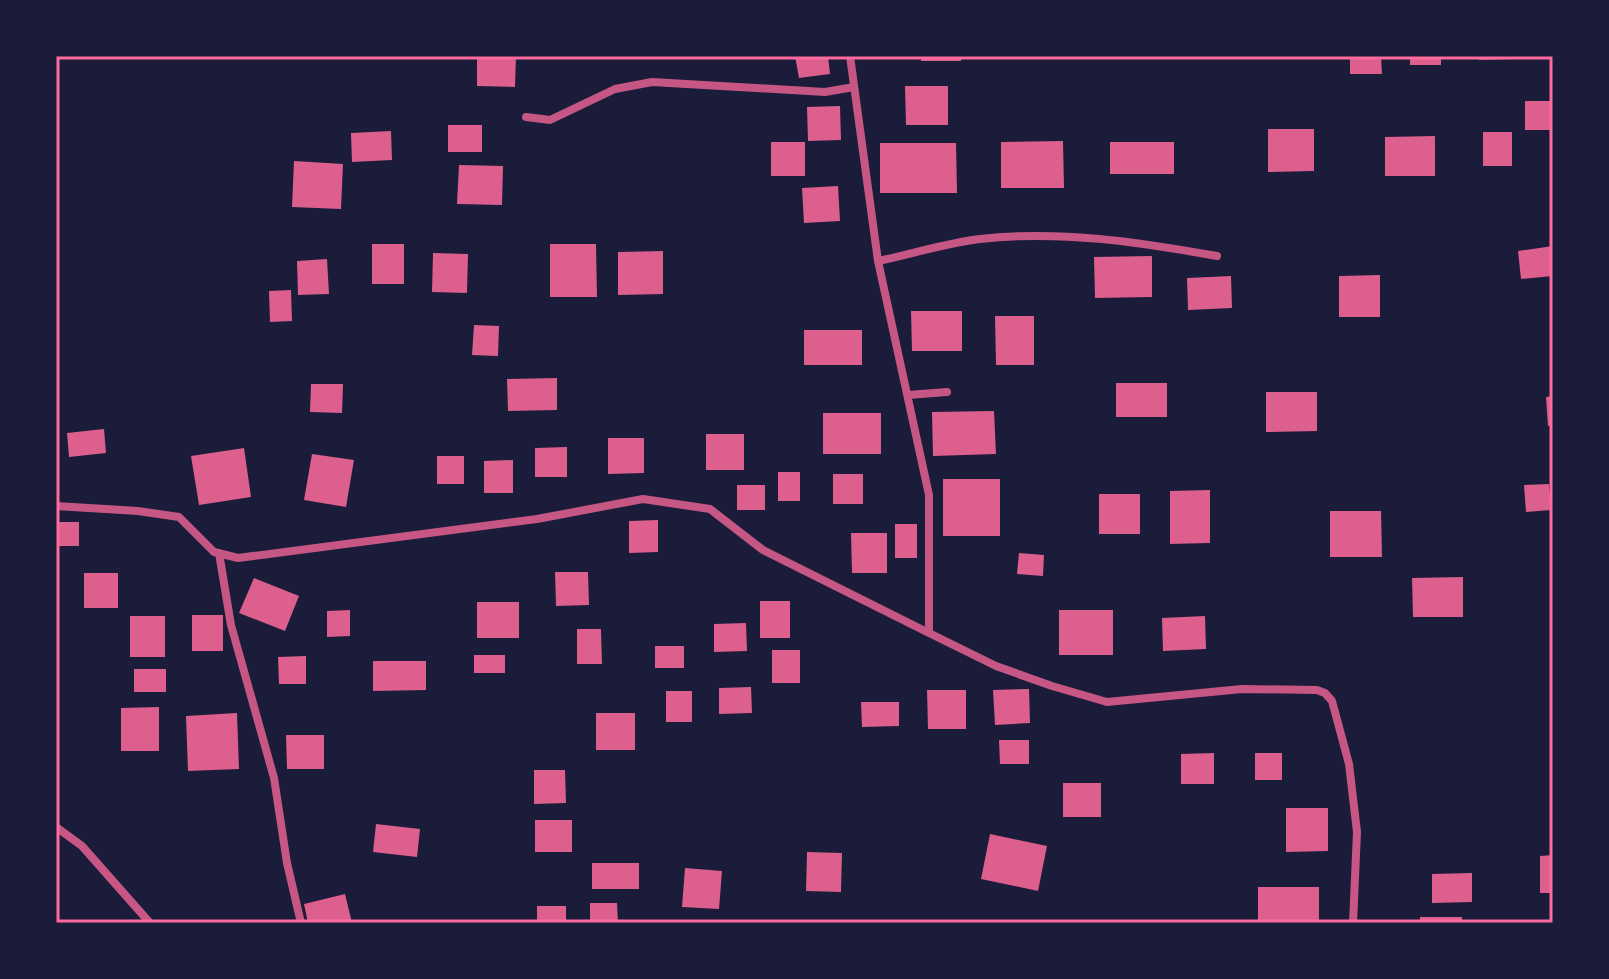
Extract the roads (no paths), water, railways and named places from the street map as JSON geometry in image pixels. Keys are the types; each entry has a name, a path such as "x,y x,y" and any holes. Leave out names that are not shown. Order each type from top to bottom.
{"street":[{"path":"850,56 878,261 929,495 929,633"},
{"path":"526,117 550,120 615,89 652,82 825,92 854,87"},
{"path":"878,261 978,239 1064,235 1132,241 1217,256"},
{"path":"908,395 947,392"},
{"path":"56,506 179,517 214,552 238,558 255,558 537,519 643,499 710,509 763,550 996,666 1107,702 1242,689 1317,690 1332,701 1349,764 1357,832 1353,923"},
{"path":"219,553 231,625 274,778 287,863 301,923"},
{"path":"56,827 82,846 150,923"}]}
